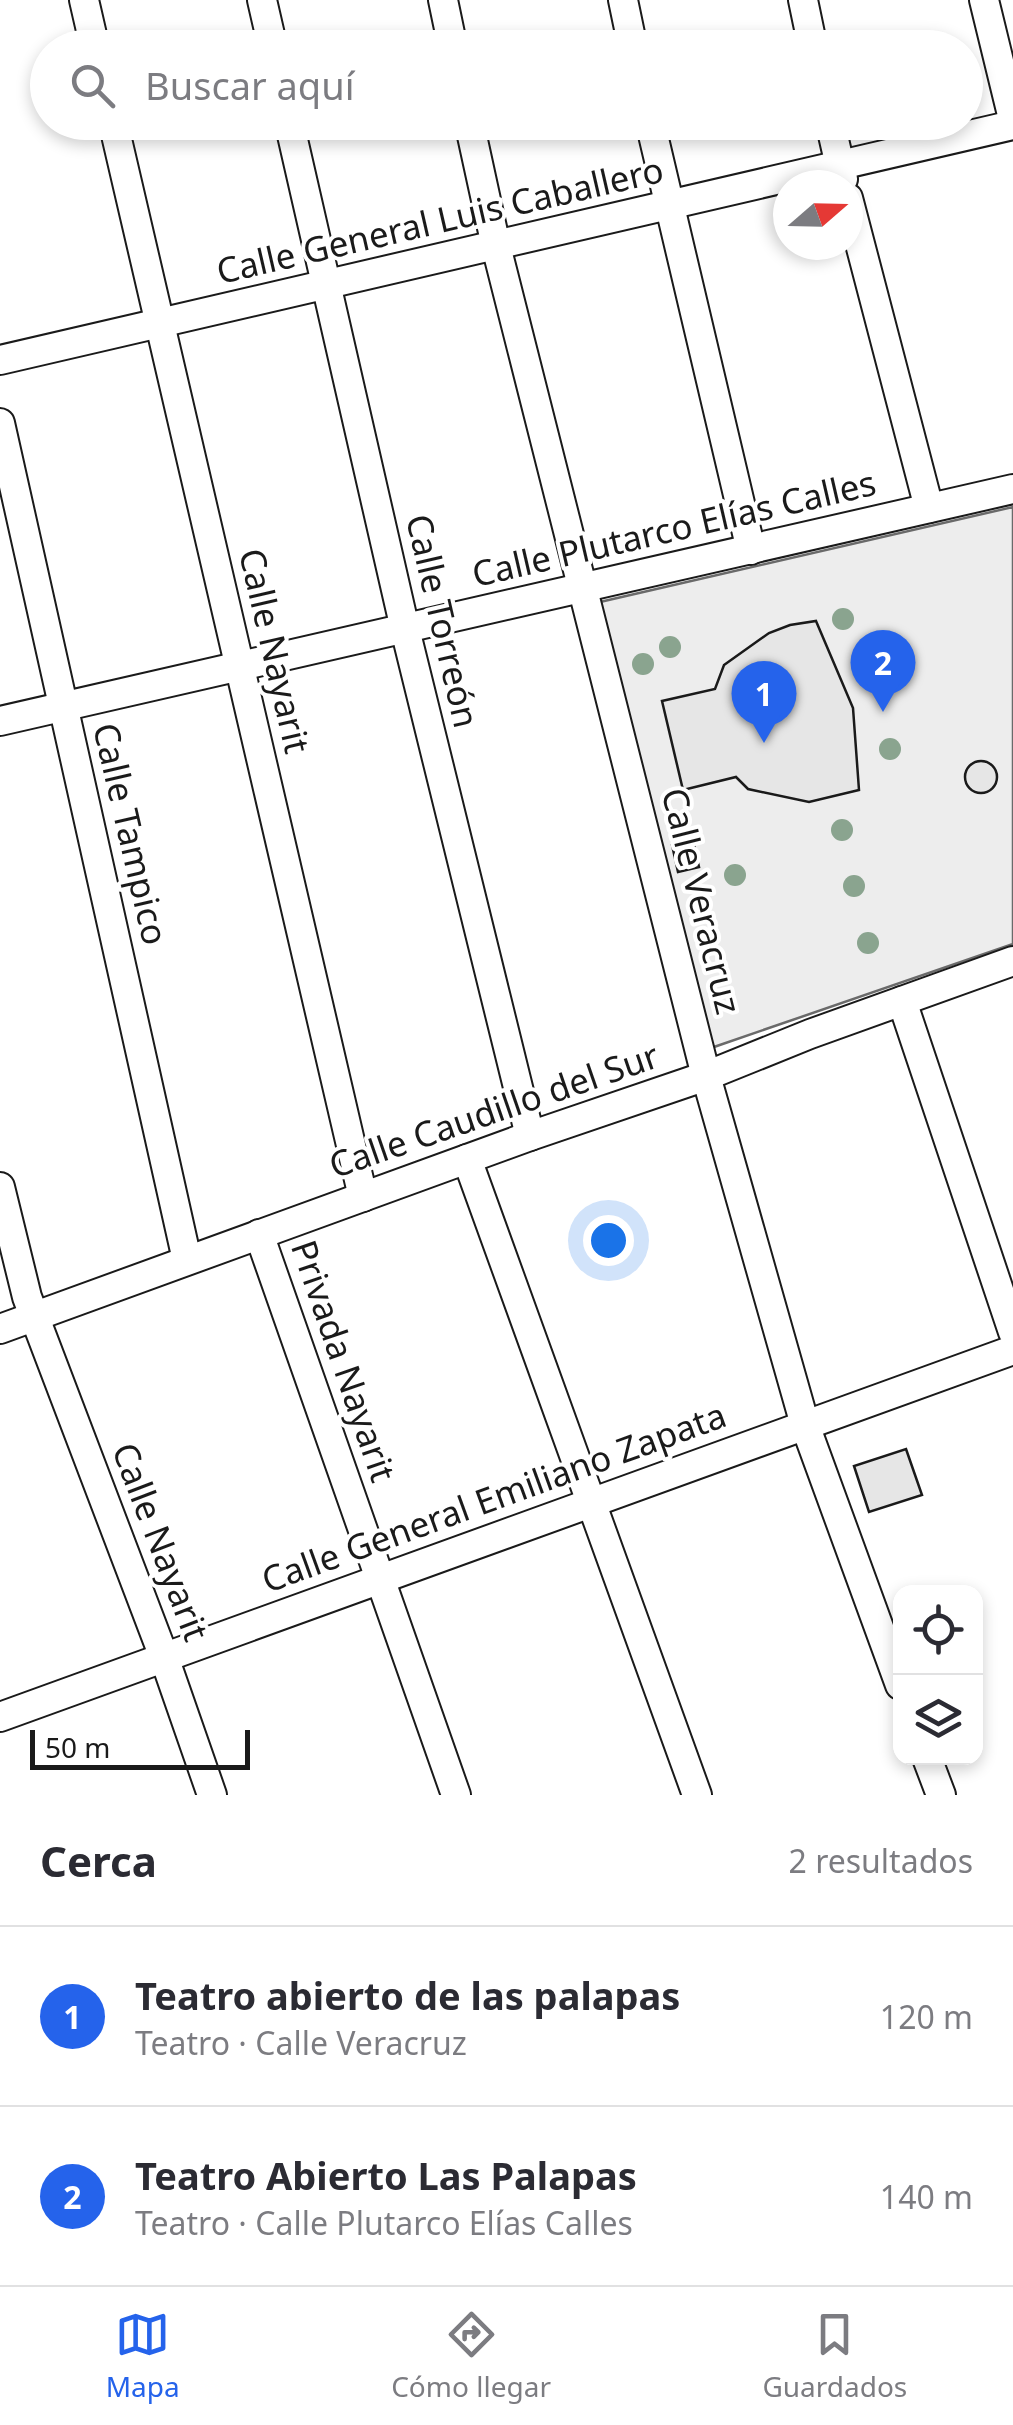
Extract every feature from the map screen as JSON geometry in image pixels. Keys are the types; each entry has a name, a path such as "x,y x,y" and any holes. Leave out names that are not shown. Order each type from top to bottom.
{"street":[{"path":"84,0 91,30"},
{"path":"262,0 269,30"},
{"path":"443,0 449,30"},
{"path":"622,0 629,30"},
{"path":"802,0 809,30"},
{"path":"984,0 1013,122"},
{"name":"Calle General Luis Caballero","path":"983,131 1013,122"},
{"name":"Calle Nayarit","path":"116,140 362,1196"},
{"name":"Calle Torreón","path":"293,140 404,629 530,1136"},
{"name":"Calle Veracruz","path":"474,140 496,246 706,1076 805,1426 896,1675"},
{"path":"654,140 750,550"},
{"path":"834,140 841,170"},
{"name":"Calle General Luis Caballero","path":"858,170 955,140"},
{"name":"Calle General Luis Caballero","path":"0,360 669,205 773,187"},
{"path":"863,255 929,508"},
{"name":"Calle Tampico","path":"0,423 188,1260"},
{"name":"Calle Plutarco Elías Calles","path":"0,721 1013,490"},
{"name":"Calle Caudillo del Sur","path":"0,1328 706,1076 1013,961"},
{"path":"902,1001 1013,1332"},
{"path":"467,1159 697,1795"},
{"name":"Calle Nayarit","path":"0,1187 27,1297 212,1795"},
{"name":"Privada Nayarit","path":"258,1234 456,1795"},
{"name":"Calle General Emiliano Zapata","path":"0,1717 1013,1350"},
{"path":"930,1765 941,1795"}],"shaded area":[{"path":"1013,507 1013,944 711,1048 600,602"}],"building":[{"path":"816,621 853,708 859,790 809,802 748,789 736,777 683,790 662,701 715,689 724,665 769,633"},
{"path":"981,761 993,765 997,777 993,789 981,793 969,789 965,777 969,765"},
{"path":"693,840 699,867 678,872 672,845"},
{"path":"906,1449 922,1495 869,1512 854,1466"}],"place":[{"name":"Teatro Abierto Las Palapas","path":"883,712"},
{"name":"Teatro abierto de las palapas","path":"764,743"}]}
